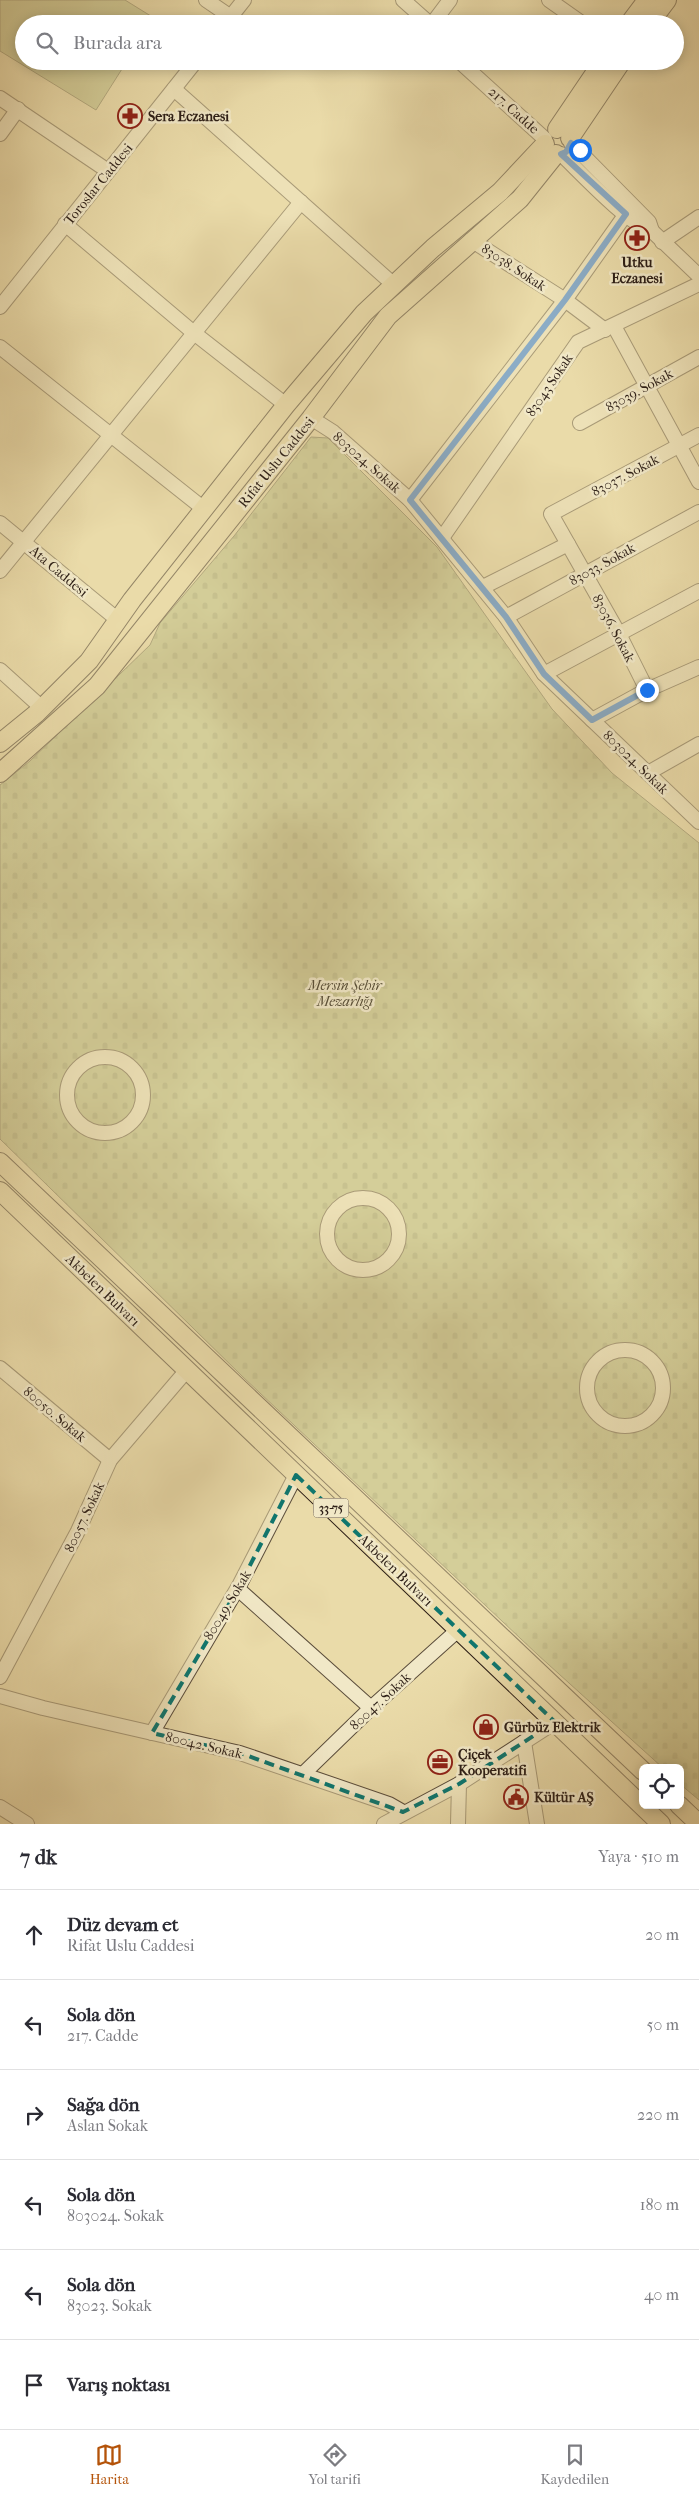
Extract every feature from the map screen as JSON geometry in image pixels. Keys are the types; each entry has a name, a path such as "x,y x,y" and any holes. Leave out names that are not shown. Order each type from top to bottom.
{"main road":[{"path":"636,15 647,0"},
{"path":"656,15 667,0"},
{"path":"557,142 598,70"},
{"path":"557,142 615,70"},
{"name":"Rifat Uslu Caddesi","path":"0,773 97,686 311,418 388,316 471,240 520,199 557,142"},
{"name":"Rifat Uslu Caddesi","path":"0,743 42,708 89,661 118,620 286,405 364,313 433,248 557,142"},
{"name":"Akbelen Bulvarı","path":"0,1162 639,1767"},
{"name":"Akbelen Bulvarı","path":"0,1191 661,1824"},
{"path":"683,1809 699,1824"}],"street":[{"path":"206,0 222,15"},
{"path":"232,15 244,0"},
{"path":"392,0 408,15"},
{"path":"403,0 420,15"},
{"path":"438,15 450,0"},
{"path":"549,0 570,15"},
{"name":"Toroslar Caddesi","path":"0,307 189,70"},
{"name":"217. Cadde","path":"471,70 649,222 647,230"},
{"name":"217. Cadde","path":"481,70 536,119 626,214 662,242 699,276"},
{"path":"174,89 394,285"},
{"path":"0,98 108,171"},
{"path":"0,134 18,109"},
{"path":"0,571 301,202"},
{"path":"410,500 565,300 626,214"},
{"path":"662,242 699,217"},
{"path":"65,224 194,333 286,405"},
{"name":"83038. Sokak","path":"471,240 609,328"},
{"name":"83043 Sokak","path":"442,538 578,342 699,284"},
{"path":"609,328 645,386 699,482"},
{"path":"0,348 204,509"},
{"name":"83039. Sokak","path":"580,423 699,357"},
{"name":"803024. Sokak","path":"311,418 333,432 410,500 483,587 506,617 544,674 698,820"},
{"name":"83037. Sokak","path":"550,514 699,435"},
{"name":"83033. Sokak","path":"506,617 699,512"},
{"name":"83036. Sokak","path":"550,514 619,634 647,690"},
{"name":"Ata Caddesi","path":"0,523 118,620"},
{"path":"483,587 568,544"},
{"path":"544,674 699,590"},
{"path":"0,670 42,708"},
{"path":"592,720 647,690 697,672"},
{"path":"648,773 699,744"},
{"path":"104,1057 118,1059 129,1065 138,1076 143,1088 143,1101 138,1114 126,1127 109,1133 96,1133 85,1128 69,1110 66,1098 67,1086 72,1075 80,1066 91,1059 104,1057"},
{"path":"360,1199 372,1200 382,1204 394,1217 398,1233 393,1255 372,1269 360,1270 348,1267 338,1260 331,1251 327,1239 328,1227 332,1216 349,1201 360,1199"},
{"path":"627,1350 639,1353 650,1359 658,1369 662,1380 663,1393 660,1405 652,1415 641,1423 629,1426 616,1426 604,1421 594,1412 588,1401 586,1388 588,1376 594,1365 603,1356 615,1351 627,1350"},
{"name":"80050. Sokak","path":"0,1368 110,1460"},
{"name":"80057. Sokak","path":"0,1677 78,1531 110,1460 187,1370"},
{"name":"80049. Sokak","path":"152,1733 238,1589 296,1475"},
{"path":"238,1589 371,1708"},
{"name":"80047. Sokak","path":"303,1774 371,1708 458,1630"},
{"name":"80042. Sokak","path":"0,1696 43,1708 240,1753 389,1804 403,1812"},
{"path":"384,1824 403,1812 459,1784 555,1722"},
{"path":"524,1742 537,1824"},
{"path":"458,1824 459,1784"},
{"path":"0,1807 27,1824"}],"highlighted area":[{"path":"296,1475 555,1722 459,1784 403,1812 240,1753 152,1733 238,1589"}],"green space":[{"path":"0,0 125,0 149,15 15,15 15,60 0,51"},
{"path":"31,70 121,70 96,110"},
{"name":"Mersin Şehir Mezarlığı","path":"311,437 328,438 437,547 552,709 612,773 699,843 699,1800 684,1787 684,1764 659,1764 538,1655 243,1377 0,1139 0,785 30,761 150,645 160,623 234,536"}],"place":[{"name":"Sera Eczanesi","path":"130,116"},
{"name":"Utku Eczanesi","path":"637,238"},
{"name":"Gürbüz Elektrik","path":"486,1727"},
{"name":"Çiçek Kooperatifi","path":"440,1762"},
{"name":"Kültür AŞ","path":"516,1797"}],"route":[{"path":"580,150 571,143 566,152 561,154 626,214 565,300 410,500 478,580 506,617 544,674 592,720 647,690"}]}
